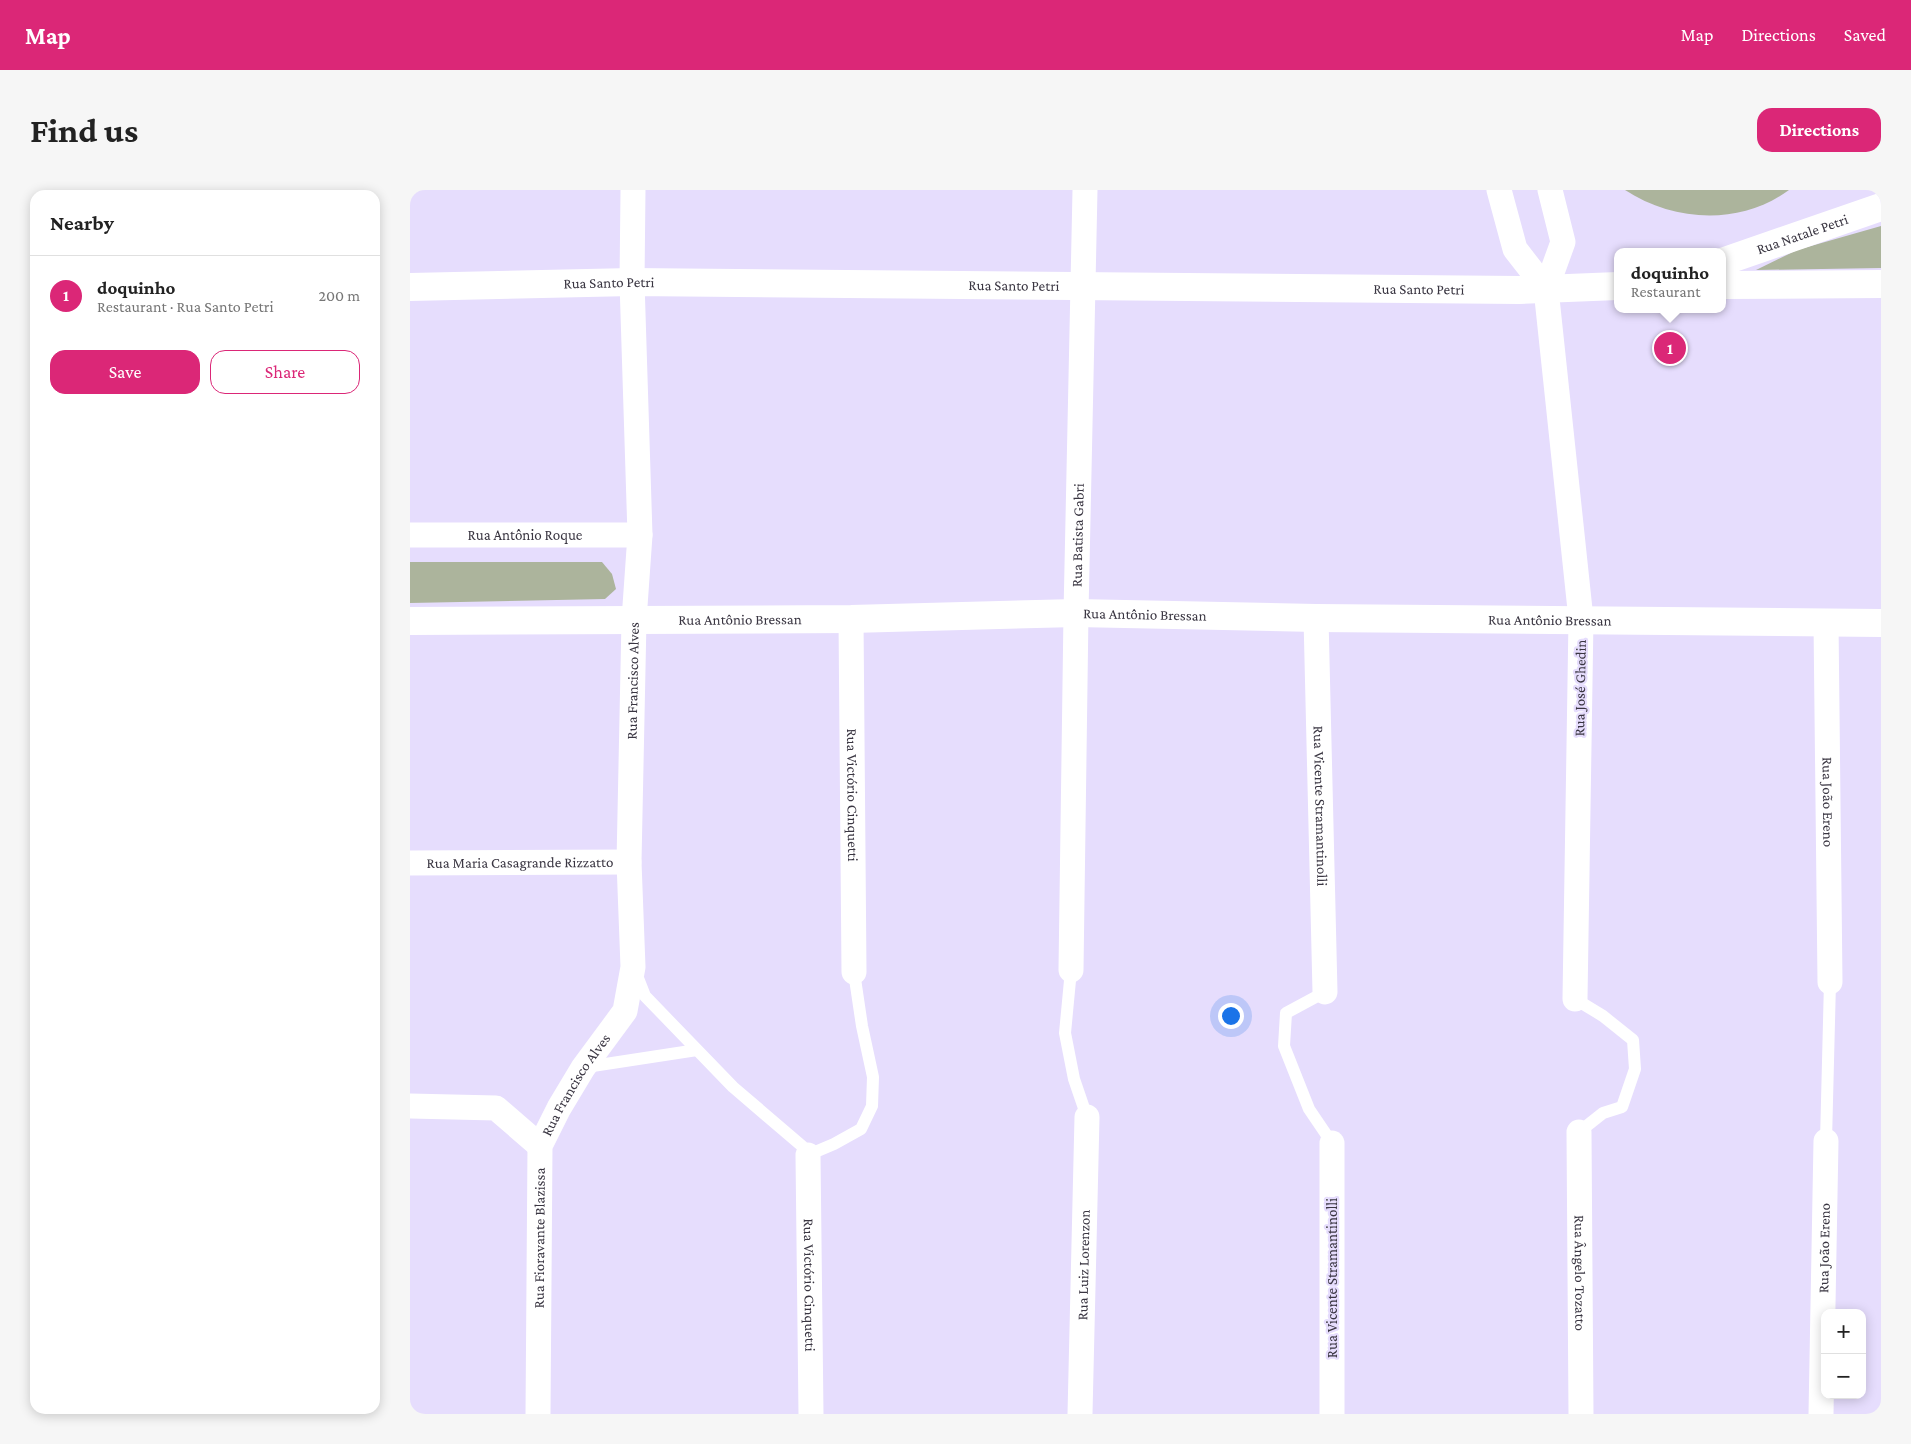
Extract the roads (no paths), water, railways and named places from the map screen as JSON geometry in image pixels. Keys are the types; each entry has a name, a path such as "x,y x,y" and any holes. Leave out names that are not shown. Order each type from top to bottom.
{"street":[{"name":"Rua Francisco Alves","path":"540,1146 559,1108 583,1068 625,1011 633,966 629,862 634,620 640,535 632,282 633,190"},
{"name":"Rua Batista Gabri","path":"1070,970 1085,190"},
{"path":"1499,190 1515,249 1546,289"},
{"name":"Rua José Ghedin","path":"1550,190 1563,242 1546,289 1581,619 1575,999"},
{"name":"Rua Natale Petri","path":"1726,261 1881,207"},
{"name":"Rua Santo Petri","path":"410,287 632,282 1519,290 1614,286"},
{"path":"1726,285 1881,284"},
{"name":"Rua Antônio Roque","path":"410,535 640,535"},
{"name":"Rua Antônio Bressan","path":"410,622 851,619 1076,613 1316,618 1881,623"},
{"name":"Rua Vicente Stramantinolli","path":"1316,618 1325,992"},
{"name":"Rua Victório Cinquetti","path":"851,619 854,972"},
{"name":"Rua João Ereno","path":"1826,622 1830,982"},
{"name":"Rua Maria Casagrande Rizzatto","path":"410,863 629,862"},
{"name":"Rua Fioravante Blazissa","path":"410,1106 496,1108 540,1146 538,1414"},
{"name":"Rua Luiz Lorenzon","path":"1080,1414 1087,1117"},
{"name":"Rua Ângelo Tozatto","path":"1579,1132 1581,1414"},
{"name":"Rua João Ereno","path":"1821,1414 1826,1141"},
{"name":"Rua Vicente Stramantinolli","path":"1332,1143 1332,1414"},
{"name":"Rua Victório Cinquetti","path":"808,1155 812,1414"}],"lane":[{"path":"633,966 645,996 734,1087 802,1146 808,1155 834,1144 861,1128 872,1106 873,1077 862,1026 854,972"},
{"path":"1070,970 1065,1033 1074,1079 1087,1117"},
{"path":"1826,1141 1830,982"},
{"path":"1325,992 1286,1013 1284,1046 1308,1109 1332,1143"},
{"path":"1575,999 1603,1016 1633,1040 1635,1069 1622,1107 1603,1113 1579,1132"},
{"path":"583,1068 697,1050"}],"place":[{"name":"doquinho","path":"1670,348"}]}
